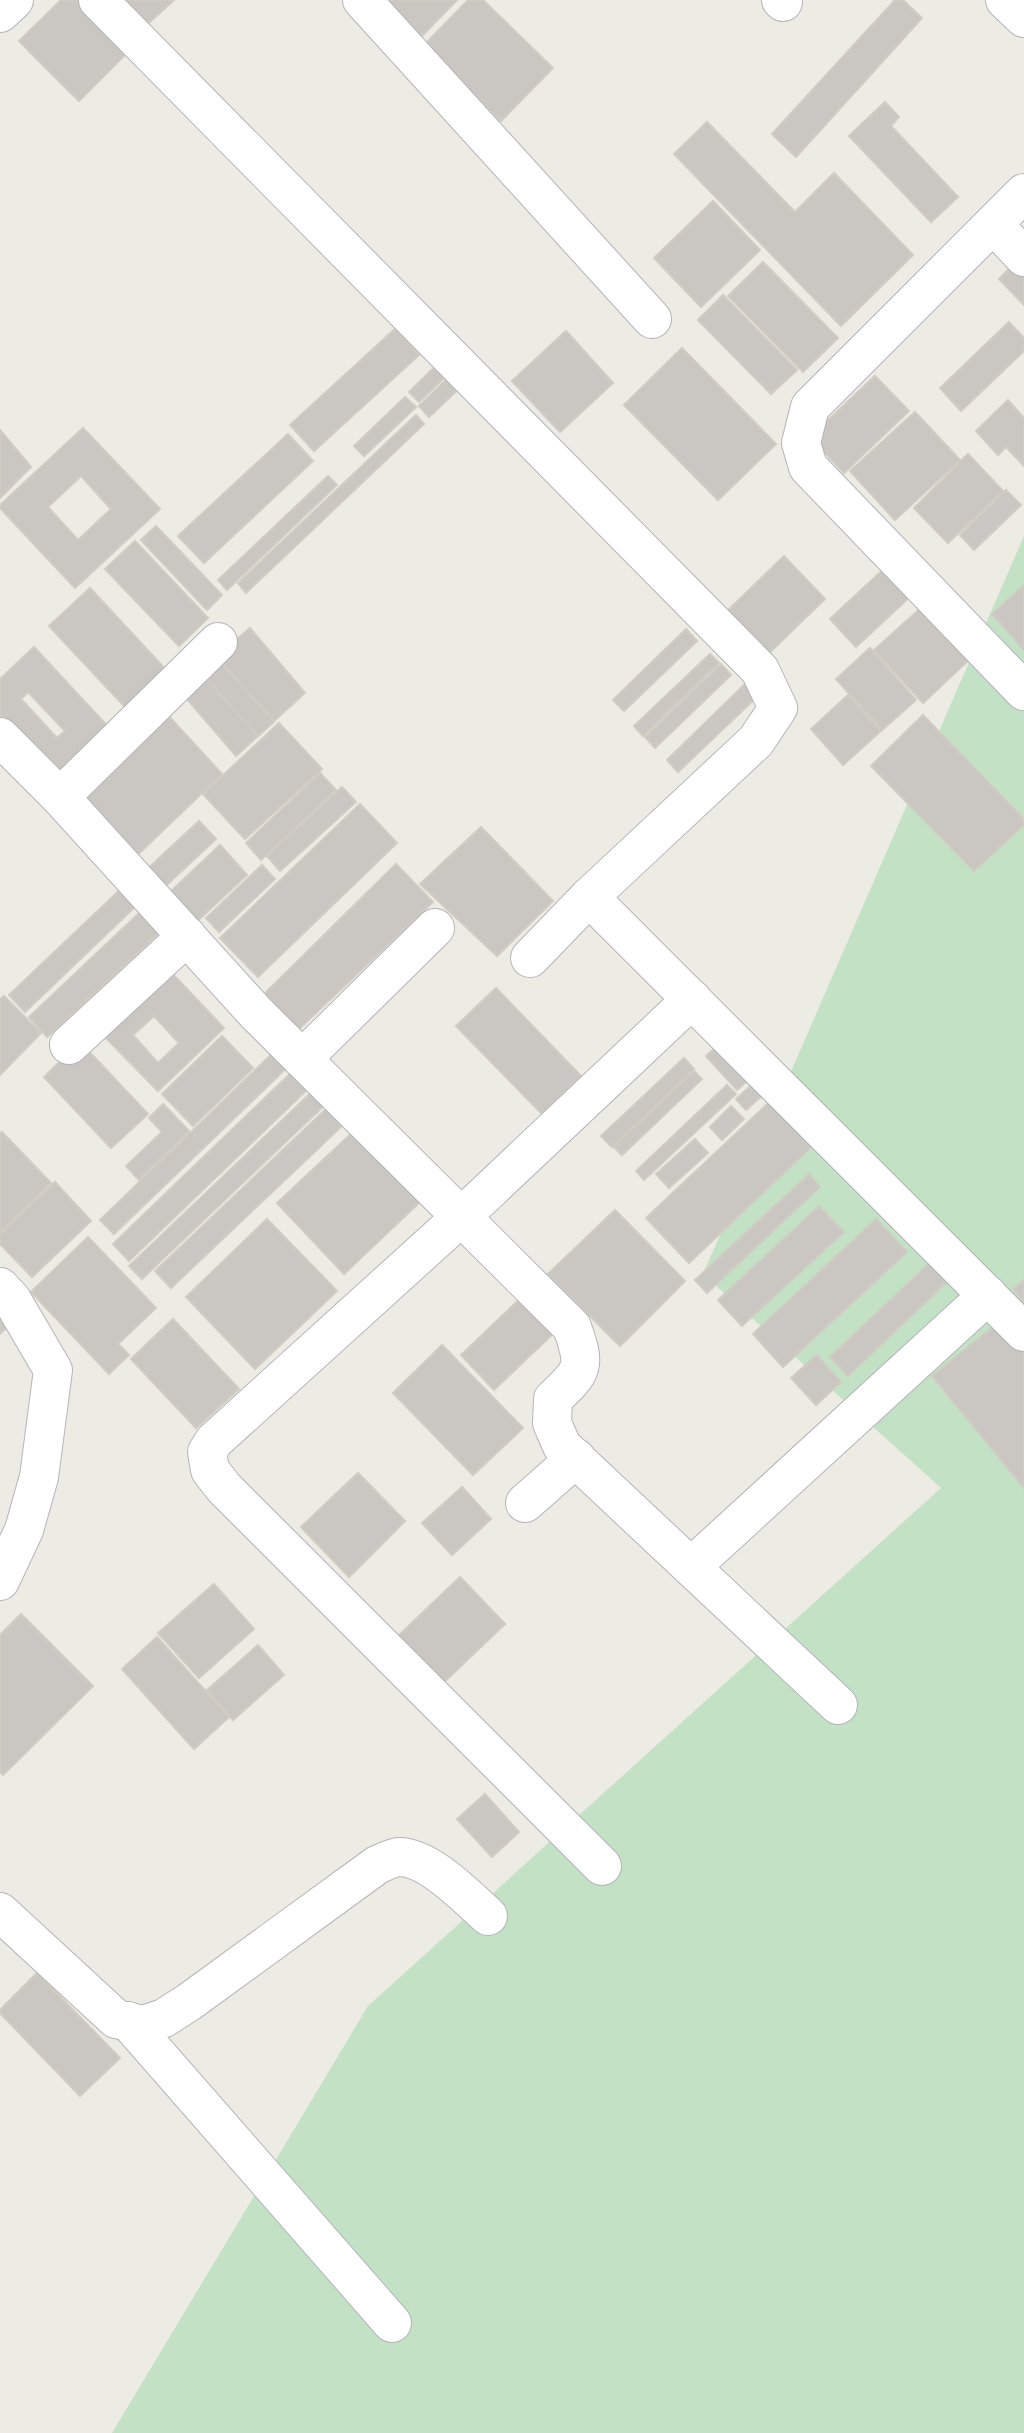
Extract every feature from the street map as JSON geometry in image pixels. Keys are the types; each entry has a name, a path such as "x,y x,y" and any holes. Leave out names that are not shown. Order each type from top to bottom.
{"street":[{"path":"0,13 14,0"},
{"path":"98,0 761,670 778,708 756,741 589,897 530,958"},
{"path":"362,0 652,319"},
{"path":"1005,0 1024,18"},
{"path":"1024,192 810,407 801,443 808,467 1024,691"},
{"path":"993,223 1024,257"},
{"path":"60,797 218,642"},
{"path":"0,737 60,797 256,1013 572,1327 582,1355 576,1378 553,1399 552,1423 562,1446 838,1705"},
{"path":"589,897 1024,1332"},
{"path":"302,1059 435,928"},
{"path":"69,1045 187,936"},
{"path":"602,1866 234,1498 211,1470 207,1452 214,1441 460,1218 692,999"},
{"path":"0,1287 12,1300 53,1370 39,1477 24,1530 0,1581"},
{"path":"691,1567 988,1295"},
{"path":"525,1503 576,1458"},
{"path":"0,1912 116,2019 143,2025 164,2018 189,2002 377,1865 396,1857 412,1859 448,1879 488,1916"},
{"path":"128,2021 392,2323"}],"green space":[{"path":"1024,536 1024,2433 112,2433 368,2006 941,1488 703,1274"}],"building":[{"path":"61,0 88,0 134,46 79,101 19,41"},
{"path":"112,0 174,0 140,31"},
{"path":"375,0 457,0 417,41"},
{"path":"468,0 483,0 553,68 501,121 423,46"},
{"path":"895,0 903,0 922,18 796,157 772,134"},
{"path":"885,102 899,117 891,126 958,197 931,222 849,136"},
{"path":"707,122 795,212 834,173 913,255 841,326 674,154"},
{"path":"713,201 760,250 701,307 654,258"},
{"path":"763,262 838,338 803,372 728,296"},
{"path":"1012,266 1024,278 1024,305 999,279"},
{"path":"723,295 797,370 771,394 698,320"},
{"path":"1009,322 1024,338 1024,351 961,411 940,388"},
{"path":"395,329 419,355 314,451 290,425"},
{"path":"566,331 613,383 560,432 512,381"},
{"path":"682,348 776,444 718,500 624,405"},
{"path":"439,363 449,373 419,402 409,392"},
{"path":"453,373 464,384 429,417 419,406"},
{"path":"875,376 909,411 844,473 810,437"},
{"path":"405,397 416,407 364,456 354,446"},
{"path":"1008,400 1024,418 1024,466 1006,447 998,455 976,431"},
{"path":"915,412 960,460 895,520 850,471"},
{"path":"416,415 424,424 246,593 238,583"},
{"path":"83,428 160,509 75,588 0,505","holes":["81,476 111,509 78,540 48,507"]},
{"path":"0,430 31,467 0,498"},
{"path":"288,434 313,461 204,563 178,536"},
{"path":"968,454 1003,491 948,543 914,508"},
{"path":"328,476 337,485 227,590 218,580"},
{"path":"1006,490 1021,505 974,550 960,535"},
{"path":"156,526 222,595 207,610 141,540"},
{"path":"135,541 208,618 179,646 105,569"},
{"path":"784,556 825,599 765,657 724,614"},
{"path":"888,565 914,593 856,647 830,619"},
{"path":"1024,585 1024,650 992,614"},
{"path":"90,588 167,671 126,708 49,626"},
{"path":"923,606 970,659 923,703 874,650"},
{"path":"250,628 305,693 274,721 216,657"},
{"path":"686,629 697,641 624,711 613,700"},
{"path":"34,647 112,731 53,787 0,730 0,679","holes":["28,692 65,731 57,738 21,699"]},
{"path":"870,648 916,700 882,730 836,679"},
{"path":"710,654 719,663 643,736 634,726"},
{"path":"216,657 274,722 258,736 200,672"},
{"path":"721,664 731,675 655,748 645,737"},
{"path":"200,672 258,736 236,756 181,692"},
{"path":"749,680 761,693 678,772 667,760"},
{"path":"848,695 881,731 843,765 811,729"},
{"path":"164,711 222,774 130,862 71,797"},
{"path":"923,715 1024,819 1024,825 974,871 871,766"},
{"path":"279,723 322,769 245,839 203,794"},
{"path":"320,773 336,790 261,860 246,843"},
{"path":"342,787 356,802 280,871 267,856"},
{"path":"360,804 397,843 258,977 220,938"},
{"path":"199,821 216,839 159,892 142,874"},
{"path":"481,827 553,901 497,956 420,884"},
{"path":"220,845 247,875 195,923 168,894"},
{"path":"396,864 433,902 298,1030 257,1001"},
{"path":"262,865 275,879 219,932 206,918"},
{"path":"123,887 139,903 25,1012 9,995"},
{"path":"153,900 172,921 47,1037 29,1017"},
{"path":"166,967 224,1028 158,1091 100,1032","holes":["154,1016 179,1043 158,1063 133,1035"]},
{"path":"496,988 581,1076 542,1114 456,1026"},
{"path":"4,996 41,1033 0,1075 0,999"},
{"path":"222,1036 253,1068 193,1126 162,1094"},
{"path":"80,1042 148,1114 111,1148 44,1077"},
{"path":"282,1044 296,1059 114,1234 100,1220"},
{"path":"716,1047 747,1081 737,1090 706,1056"},
{"path":"684,1058 694,1069 612,1147 601,1136"},
{"path":"295,1069 311,1086 129,1261 113,1244"},
{"path":"694,1071 702,1079 622,1155 614,1147"},
{"path":"755,1082 765,1093 746,1110 736,1099"},
{"path":"727,1085 736,1094 644,1180 636,1171"},
{"path":"318,1086 331,1099 142,1279 129,1266"},
{"path":"780,1092 822,1137 689,1263 646,1218"},
{"path":"163,1104 189,1131 139,1180 126,1166 162,1132 149,1118"},
{"path":"731,1106 744,1119 722,1140 710,1127"},
{"path":"326,1109 342,1126 171,1288 155,1271"},
{"path":"354,1131 421,1201 344,1274 277,1203"},
{"path":"2,1132 51,1183 0,1232 0,1134"},
{"path":"695,1139 708,1153 669,1188 656,1174"},
{"path":"809,1174 820,1187 707,1293 695,1280"},
{"path":"55,1182 91,1221 32,1277 0,1244 0,1234"},
{"path":"819,1206 844,1232 742,1326 718,1300"},
{"path":"615,1210 685,1281 620,1346 548,1274"},
{"path":"267,1219 337,1291 255,1369 186,1297"},
{"path":"876,1219 907,1252 783,1367 753,1334"},
{"path":"88,1237 156,1308 118,1344 129,1355 109,1374 31,1292"},
{"path":"935,1258 953,1276 848,1376 830,1357"},
{"path":"1024,1280 1024,1303 1013,1289"},
{"path":"526,1293 559,1328 494,1390 461,1355"},
{"path":"0,1307 14,1321 0,1334"},
{"path":"1004,1318 1024,1342 1024,1488 932,1376"},
{"path":"173,1319 239,1389 196,1428 131,1359"},
{"path":"442,1345 523,1428 473,1475 393,1393"},
{"path":"817,1355 841,1382 816,1405 791,1378"},
{"path":"358,1473 405,1521 349,1577 301,1527"},
{"path":"462,1487 491,1519 452,1555 422,1523"},
{"path":"460,1577 505,1624 442,1684 397,1637"},
{"path":"214,1584 254,1629 199,1678 158,1633"},
{"path":"21,1614 93,1686 3,1775 0,1772 0,1635"},
{"path":"157,1637 229,1717 194,1749 122,1669"},
{"path":"258,1645 284,1675 233,1720 207,1690"},
{"path":"485,1794 519,1832 492,1857 457,1819"},
{"path":"37,1973 120,2058 80,2096 0,2013"}]}
